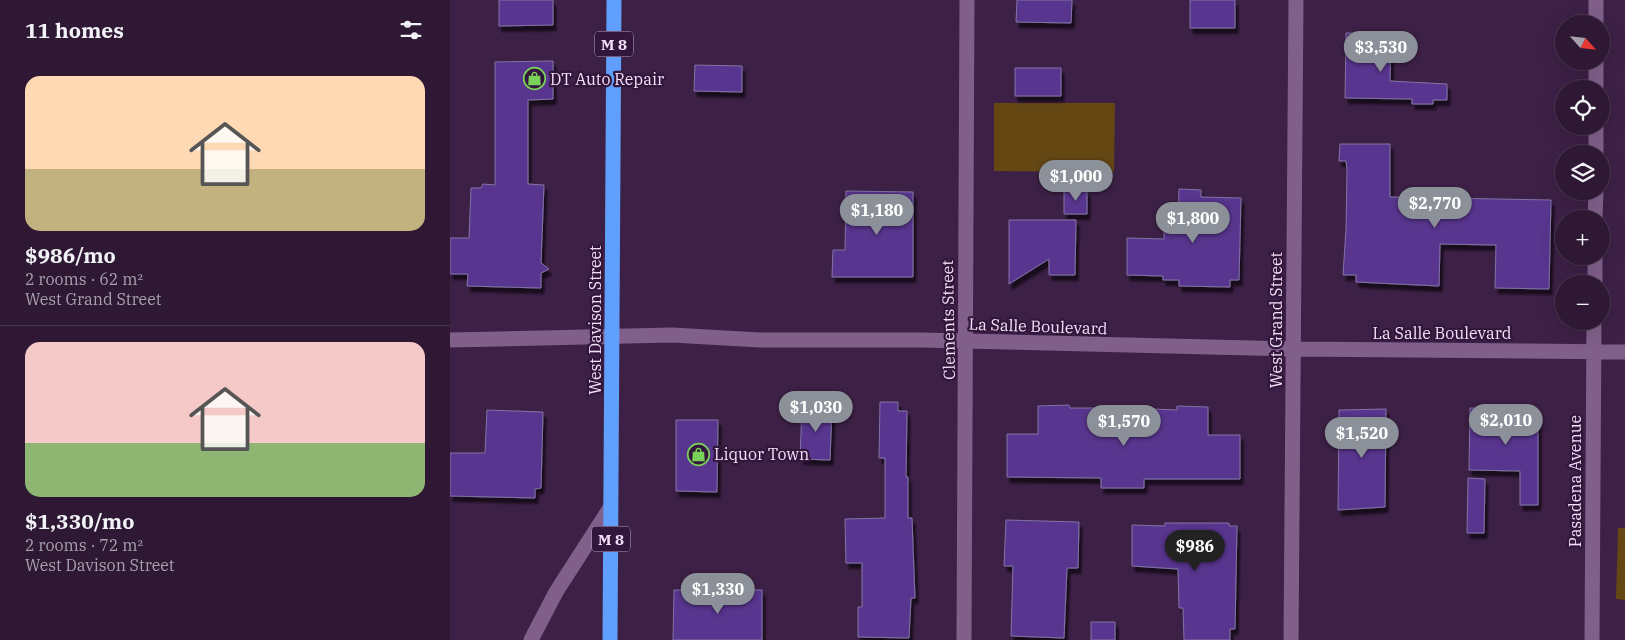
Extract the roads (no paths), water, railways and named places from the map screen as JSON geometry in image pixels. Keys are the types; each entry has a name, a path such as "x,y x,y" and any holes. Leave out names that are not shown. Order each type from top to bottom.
{"highway":[{"name":"West Davison Street","path":"610,640 614,0"}],"street":[{"name":"Clements Street","path":"964,640 967,0"},
{"name":"West Grand Street","path":"1291,640 1296,0"},
{"path":"1596,0 1596,15"},
{"name":"Pasadena Avenue","path":"1592,640 1594,330"},
{"name":"La Salle Boulevard","path":"450,340 672,336 760,340 964,341 1293,349 1625,352"},
{"path":"531,640 556,592 610,508"}],"place":[{"name":"DT Auto Repair","path":"534,79"},
{"name":"Liquor Town","path":"698,454"}]}
